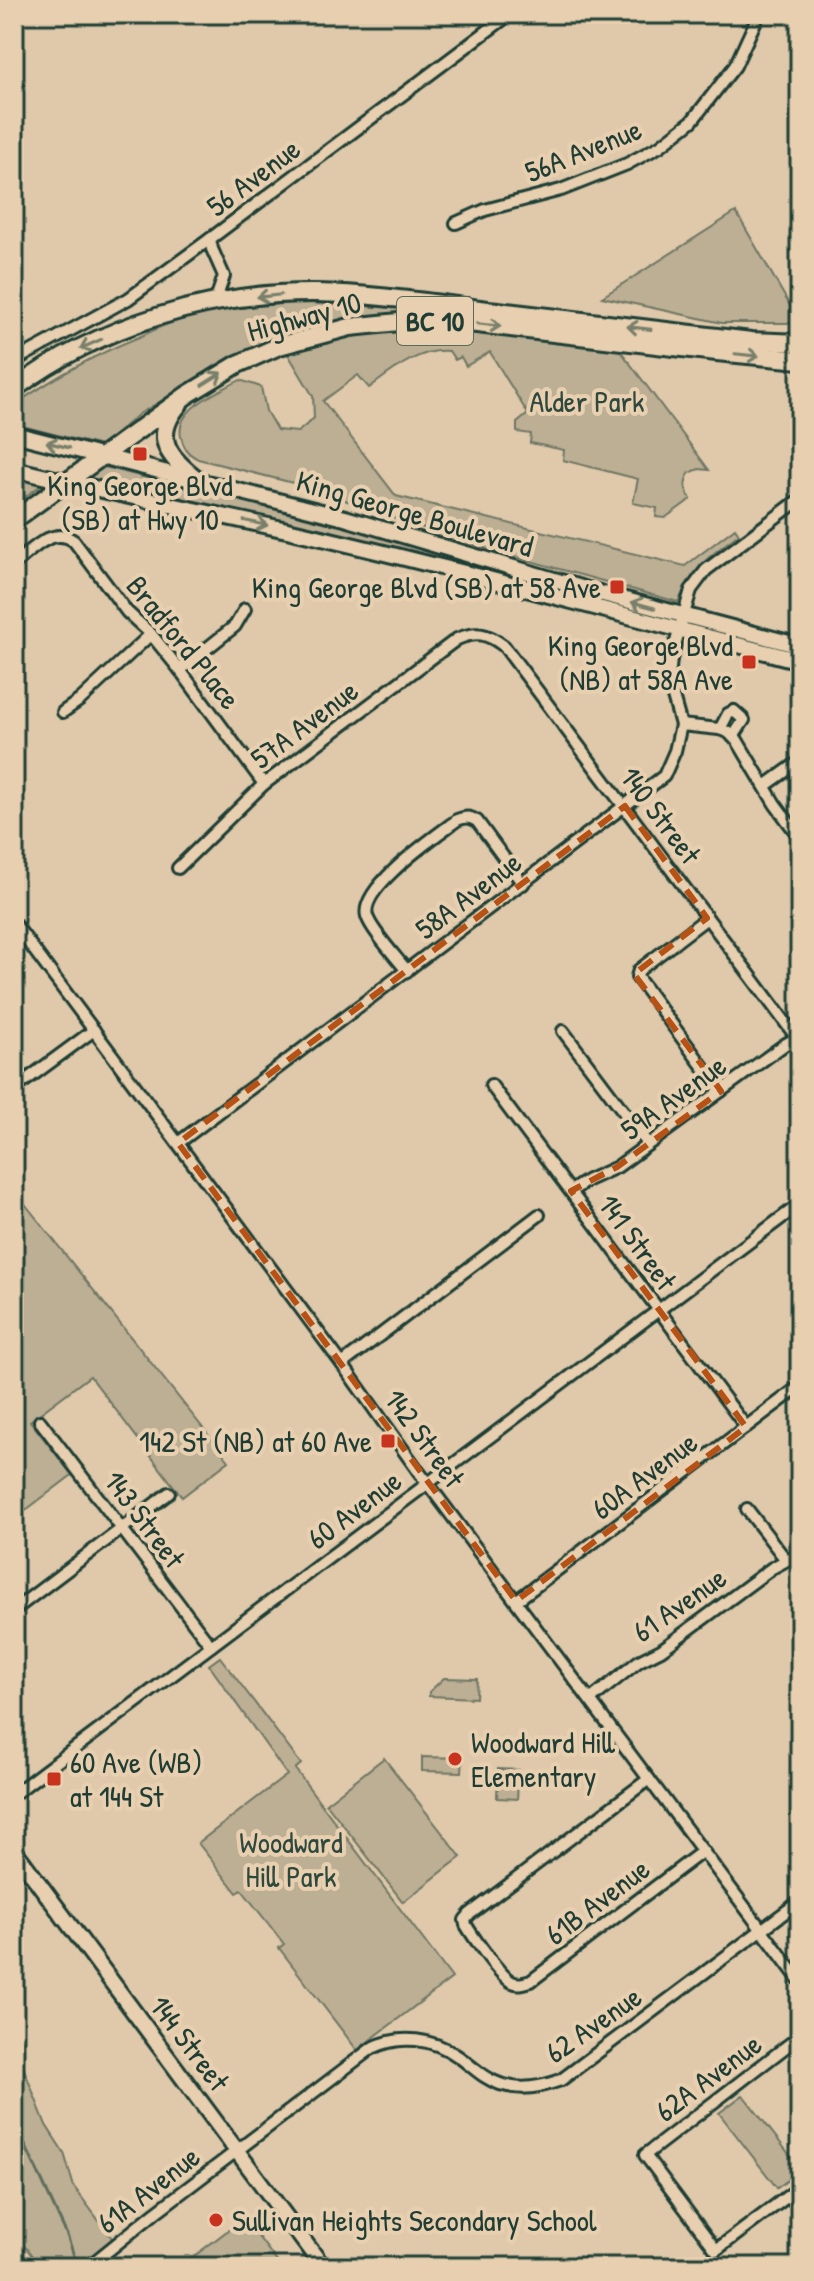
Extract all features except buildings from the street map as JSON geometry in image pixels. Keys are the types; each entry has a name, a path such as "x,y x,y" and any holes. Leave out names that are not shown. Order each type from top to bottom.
{"highway":[{"name":"Highway 10","path":"14,389 74,351 123,329 215,302 280,294 356,296 751,341 800,343"},
{"name":"Highway 10","path":"14,520 187,395 238,364 279,346 350,327 451,321 800,360"},
{"path":"187,395 166,426 166,444 170,456 199,481"}],"main road":[{"name":"King George Boulevard","path":"14,434 345,518 800,661"},
{"name":"King George Boulevard","path":"14,469 681,623 800,646"},
{"name":"144 Street","path":"14,1850 323,2267"}],"street":[{"name":"56 Avenue","path":"14,361 128,299 510,14"},
{"name":"56A Avenue","path":"456,223 485,210 561,190 627,164 660,146 692,121 735,66 759,14"},
{"path":"210,239 224,276 215,302"},
{"path":"800,499 706,570 691,590 671,659 669,678 681,725 720,729 733,737 800,838"},
{"name":"Bradford Place","path":"14,564 50,537 63,534 74,541 127,612 151,634 180,670 264,784"},
{"path":"180,670 235,626 245,609"},
{"name":"57A Avenue","path":"178,868 264,784 457,639 471,633"},
{"name":"140 Street","path":"471,633 487,636 504,646 799,1039"},
{"path":"63,712 151,634"},
{"path":"720,729 728,714 738,712 744,723 733,737"},
{"name":"58A Avenue","path":"178,1143 664,776 675,751 681,725"},
{"path":"765,786 800,761"},
{"path":"407,971 368,920 367,906 370,898 400,864 457,820 471,817 477,821 523,884"},
{"path":"707,918 637,974 639,981 721,1091"},
{"name":"142 Street","path":"14,923 800,1981"},
{"path":"14,1089 94,1030"},
{"path":"563,1031 648,1144"},
{"name":"59A Avenue","path":"571,1191 617,1167 799,1039"},
{"name":"141 Street","path":"491,1085 746,1427"},
{"name":"60 Avenue","path":"14,1794 800,1204"},
{"path":"342,1364 539,1215"},
{"name":"60A Avenue","path":"516,1601 800,1386"},
{"name":"143 Street","path":"40,1421 211,1646"},
{"path":"14,1610 169,1493"},
{"path":"747,1509 786,1560"},
{"name":"61 Avenue","path":"590,1700 639,1661 661,1650 772,1568 800,1553"},
{"name":"61B Avenue","path":"649,1779 470,1914 465,1920 469,1929 508,1980 518,1984 531,1981 703,1851"},
{"name":"62 Avenue","path":"238,2150 360,2056 384,2042 401,2039 433,2043 449,2050 483,2076 514,2087 534,2088 561,2080 800,1901"},
{"name":"62A Avenue","path":"800,2036 645,2155 716,2250 800,2187"},
{"name":"61A Avenue","path":"88,2267 238,2150"}],"highlighted area":[{"path":"625,806 707,918 634,974 721,1091 617,1167 571,1191 746,1427 516,1601 178,1143"}],"green space":[{"path":"736,212 800,323 722,323 602,297"},
{"path":"308,303 478,316 417,313 375,316 343,321 269,342 139,414 101,446 14,424 14,405 90,359 167,324 230,309"},
{"name":"Alder Park","path":"393,331 478,333 620,350 709,470 699,469 689,473 686,486 691,499 665,518 656,517 657,508 633,503 638,479 563,460 564,450 530,443 531,434 517,432 517,423 528,414 490,352 466,366 461,357 455,360 449,351 438,351 406,362 369,388 358,375 323,401 396,496 685,566 735,528 739,534 703,563 678,602 487,549 317,489 198,459 184,447 180,429 183,419 199,403 240,380 261,387 266,411 277,430 298,432 314,418 313,396 288,354 336,338"},
{"path":"101,466 205,493 289,510 561,584 557,592 85,479"},
{"path":"14,477 41,483 41,485 14,505"},
{"path":"14,1190 229,1461 182,1497 90,1376 30,1421 72,1475 14,1519"},
{"name":"Woodward Hill Park","path":"220,1657 301,1764 295,1769 452,1978 357,2050 279,1948 284,1944 242,1890 237,1893 198,1843 287,1775 209,1665"},
{"path":"444,1678 477,1679 476,1698 429,1696 429,1692"},
{"path":"422,1757 463,1758 462,1772 422,1771"},
{"path":"384,1758 461,1857 403,1902 326,1803"},
{"path":"498,1769 519,1770 517,1799 497,1798"},
{"path":"14,2027 22,2039 22,2064 46,2125 64,2153 74,2187 114,2241 78,2267 40,2267 14,2238"},
{"path":"743,2095 800,2168 777,2188 719,2113"},
{"path":"244,2218 281,2267 180,2267"}],"waterway":[{"path":"14,2121 75,2259"}],"place":[{"name":"King George Blvd (SB) at Hwy 10","path":"140,454"},
{"name":"King George Blvd (SB) at 58 Ave","path":"617,587"},
{"name":"King George Blvd (NB) at 58A Ave","path":"749,662"},
{"name":"142 St (NB) at 60 Ave","path":"388,1441"},
{"name":"Woodward Hill Elementary","path":"455,1759"},
{"name":"60 Ave (WB) at 144 St","path":"54,1779"},
{"name":"Sullivan Heights Secondary School","path":"216,2220"}]}
